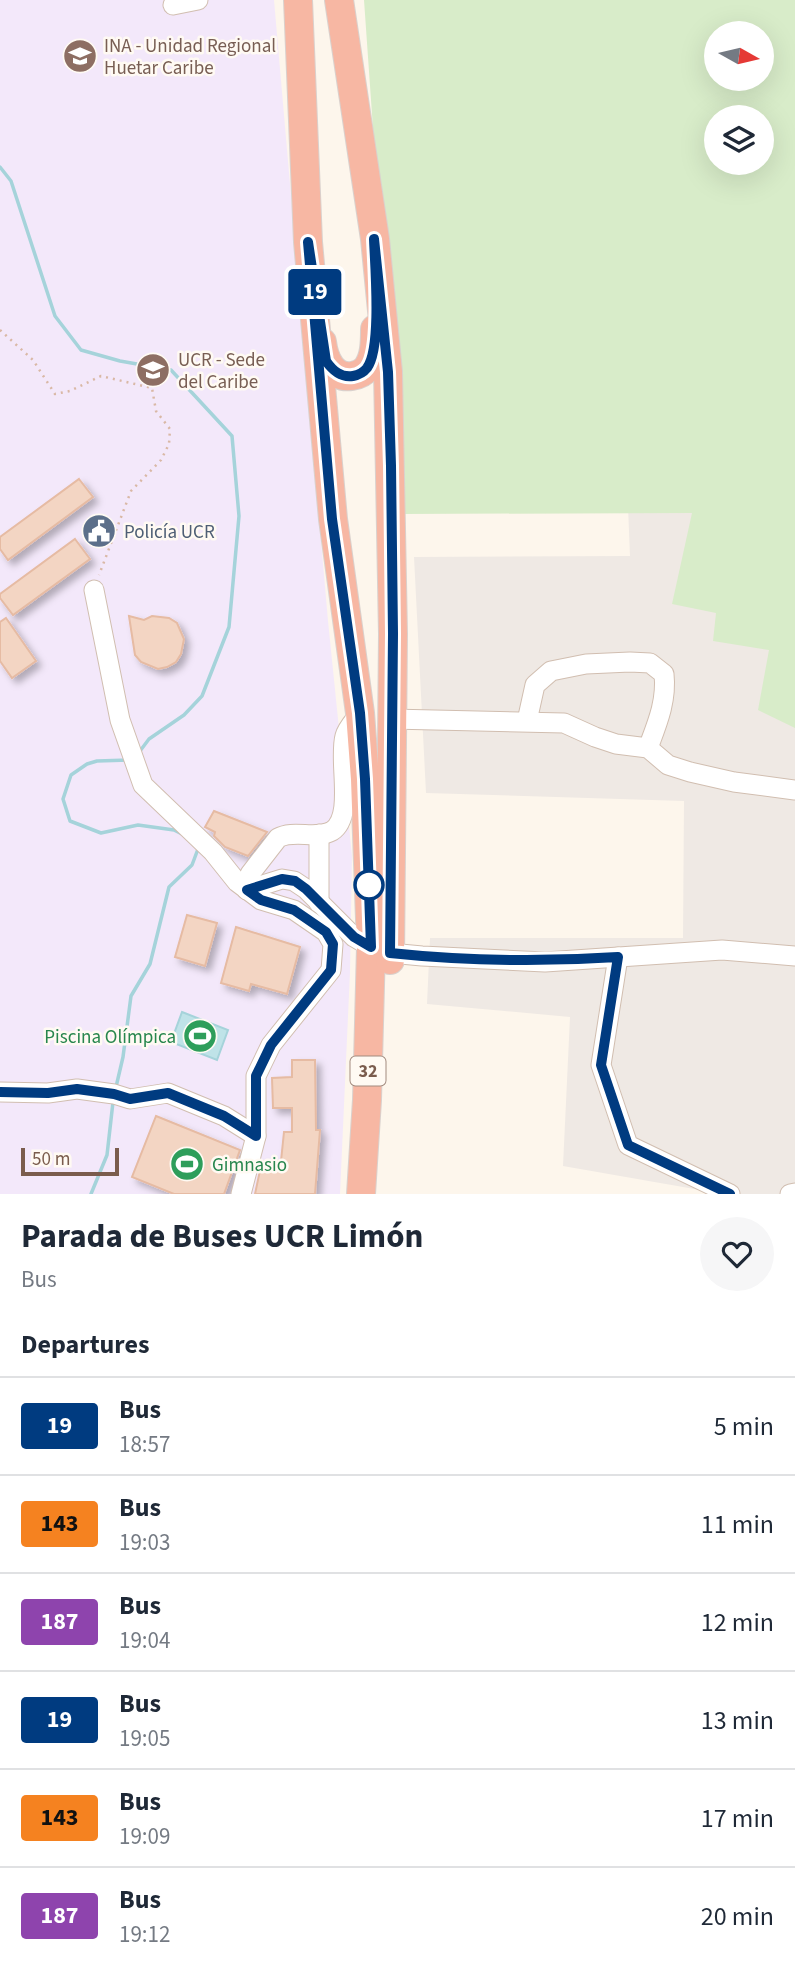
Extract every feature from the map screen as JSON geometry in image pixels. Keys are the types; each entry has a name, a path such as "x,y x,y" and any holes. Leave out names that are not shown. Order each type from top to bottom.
{"highway":[{"name":"32","path":"298,0 308,242 332,519 360,713 380,950 379,1194"},
{"name":"32","path":"339,0 374,239 388,372 391,466 391,719 380,950 361,1194"},
{"path":"308,242 326,361 332,369 347,377 366,370 374,349 374,239"}],"lane":[{"path":"173,5 198,0"},
{"path":"94,590 120,720 143,785 182,821 237,882 261,900 294,910 326,932 333,944 331,970 271,1045 256,1076 256,1136 241,1194"},
{"path":"527,721 536,685 551,671 586,664 650,663 664,674 666,691 660,718 648,748"},
{"path":"247,890 250,874 278,838 284,834 319,834 331,831 340,823 344,805 342,755 346,733 360,713"},
{"path":"391,719 564,723 616,744 648,748 668,765 690,772 734,782 795,790"},
{"path":"319,834 319,903"},
{"path":"247,890 282,879 295,881 354,937 380,950 422,956 545,961 723,950 794,957"},
{"path":"618,957 601,1065 628,1145 730,1194"},
{"path":"0,1092 48,1093 77,1089 130,1099 168,1093 224,1116 256,1136"},
{"path":"790,1194 795,1193"}],"path":[{"path":"0,330 33,360 55,394 70,391 100,376 152,388 156,411 170,429 169,444 161,460 131,491 94,590"}],"shaded area":[{"name":"UCR - Sede del Caribe","path":"0,0 274,0 328,621 352,856 350,972 340,1194 0,1194"},
{"path":"610,60 740,105 704,105 704,175 774,175 774,117 795,124 795,1194 723,1194 563,1166 570,1017 427,1004 430,938 683,938 684,801 426,793 414,557 630,556"}],"green space":[{"path":"364,0 795,0 795,728 758,710 769,650 713,641 716,613 672,604 692,513 400,514"}],"water":[{"name":"Piscina Olímpica","path":"182,1012 228,1030 217,1060 171,1042"}],"building":[{"path":"79,479 93,497 8,560 0,549 0,537"},
{"path":"75,539 90,559 13,615 0,598 0,594"},
{"path":"129,616 144,620 152,616 169,618 177,623 184,639 176,662 158,669 141,662 135,655"},
{"path":"6,618 36,661 12,678 0,661 0,622"},
{"path":"214,811 267,832 248,856 225,847 214,836 215,832 205,827"},
{"path":"187,915 217,923 205,966 175,957"},
{"path":"236,927 300,947 287,994 251,984 249,991 221,983"},
{"path":"292,1060 315,1060 316,1130 320,1130 315,1194 255,1194 262,1161 281,1161 284,1132 292,1132 292,1108 273,1108 272,1078 292,1077"},
{"name":"Gimnasio","path":"156,1116 240,1150 224,1194 174,1194 132,1177"}],"waterway":[{"path":"0,167 11,181 55,316 81,350 120,361 171,370 232,436 239,516 229,627 202,696 184,715 149,739 140,751"},
{"path":"129,760 97,761 71,775 63,799 70,821 101,833 138,825 174,830 182,834"},
{"path":"116,1087 131,996 150,964 169,887 192,865 198,849"},
{"path":"91,1194 107,1155 113,1102"}],"bus line":[{"name":"19","path":"0,1092 48,1093 77,1089 130,1099 168,1093 224,1116 256,1136 256,1076 271,1045 331,970 334,955 333,944 326,932 294,910 261,900 247,890 282,879 295,881 354,937 371,947 360,713 332,519 308,242 326,361 332,369 347,377 366,370 374,349 374,239 388,372 391,466 393,634 390,953 545,961 618,957 601,1065 628,1145 730,1194"}],"place":[{"name":"INA - Unidad Regional Huetar Caribe","path":"80,56"},
{"name":"UCR - Sede del Caribe","path":"153,370"},
{"name":"Policía UCR","path":"99,531"},
{"name":"Piscina Olímpica","path":"200,1036"},
{"name":"Gimnasio","path":"187,1164"}]}
